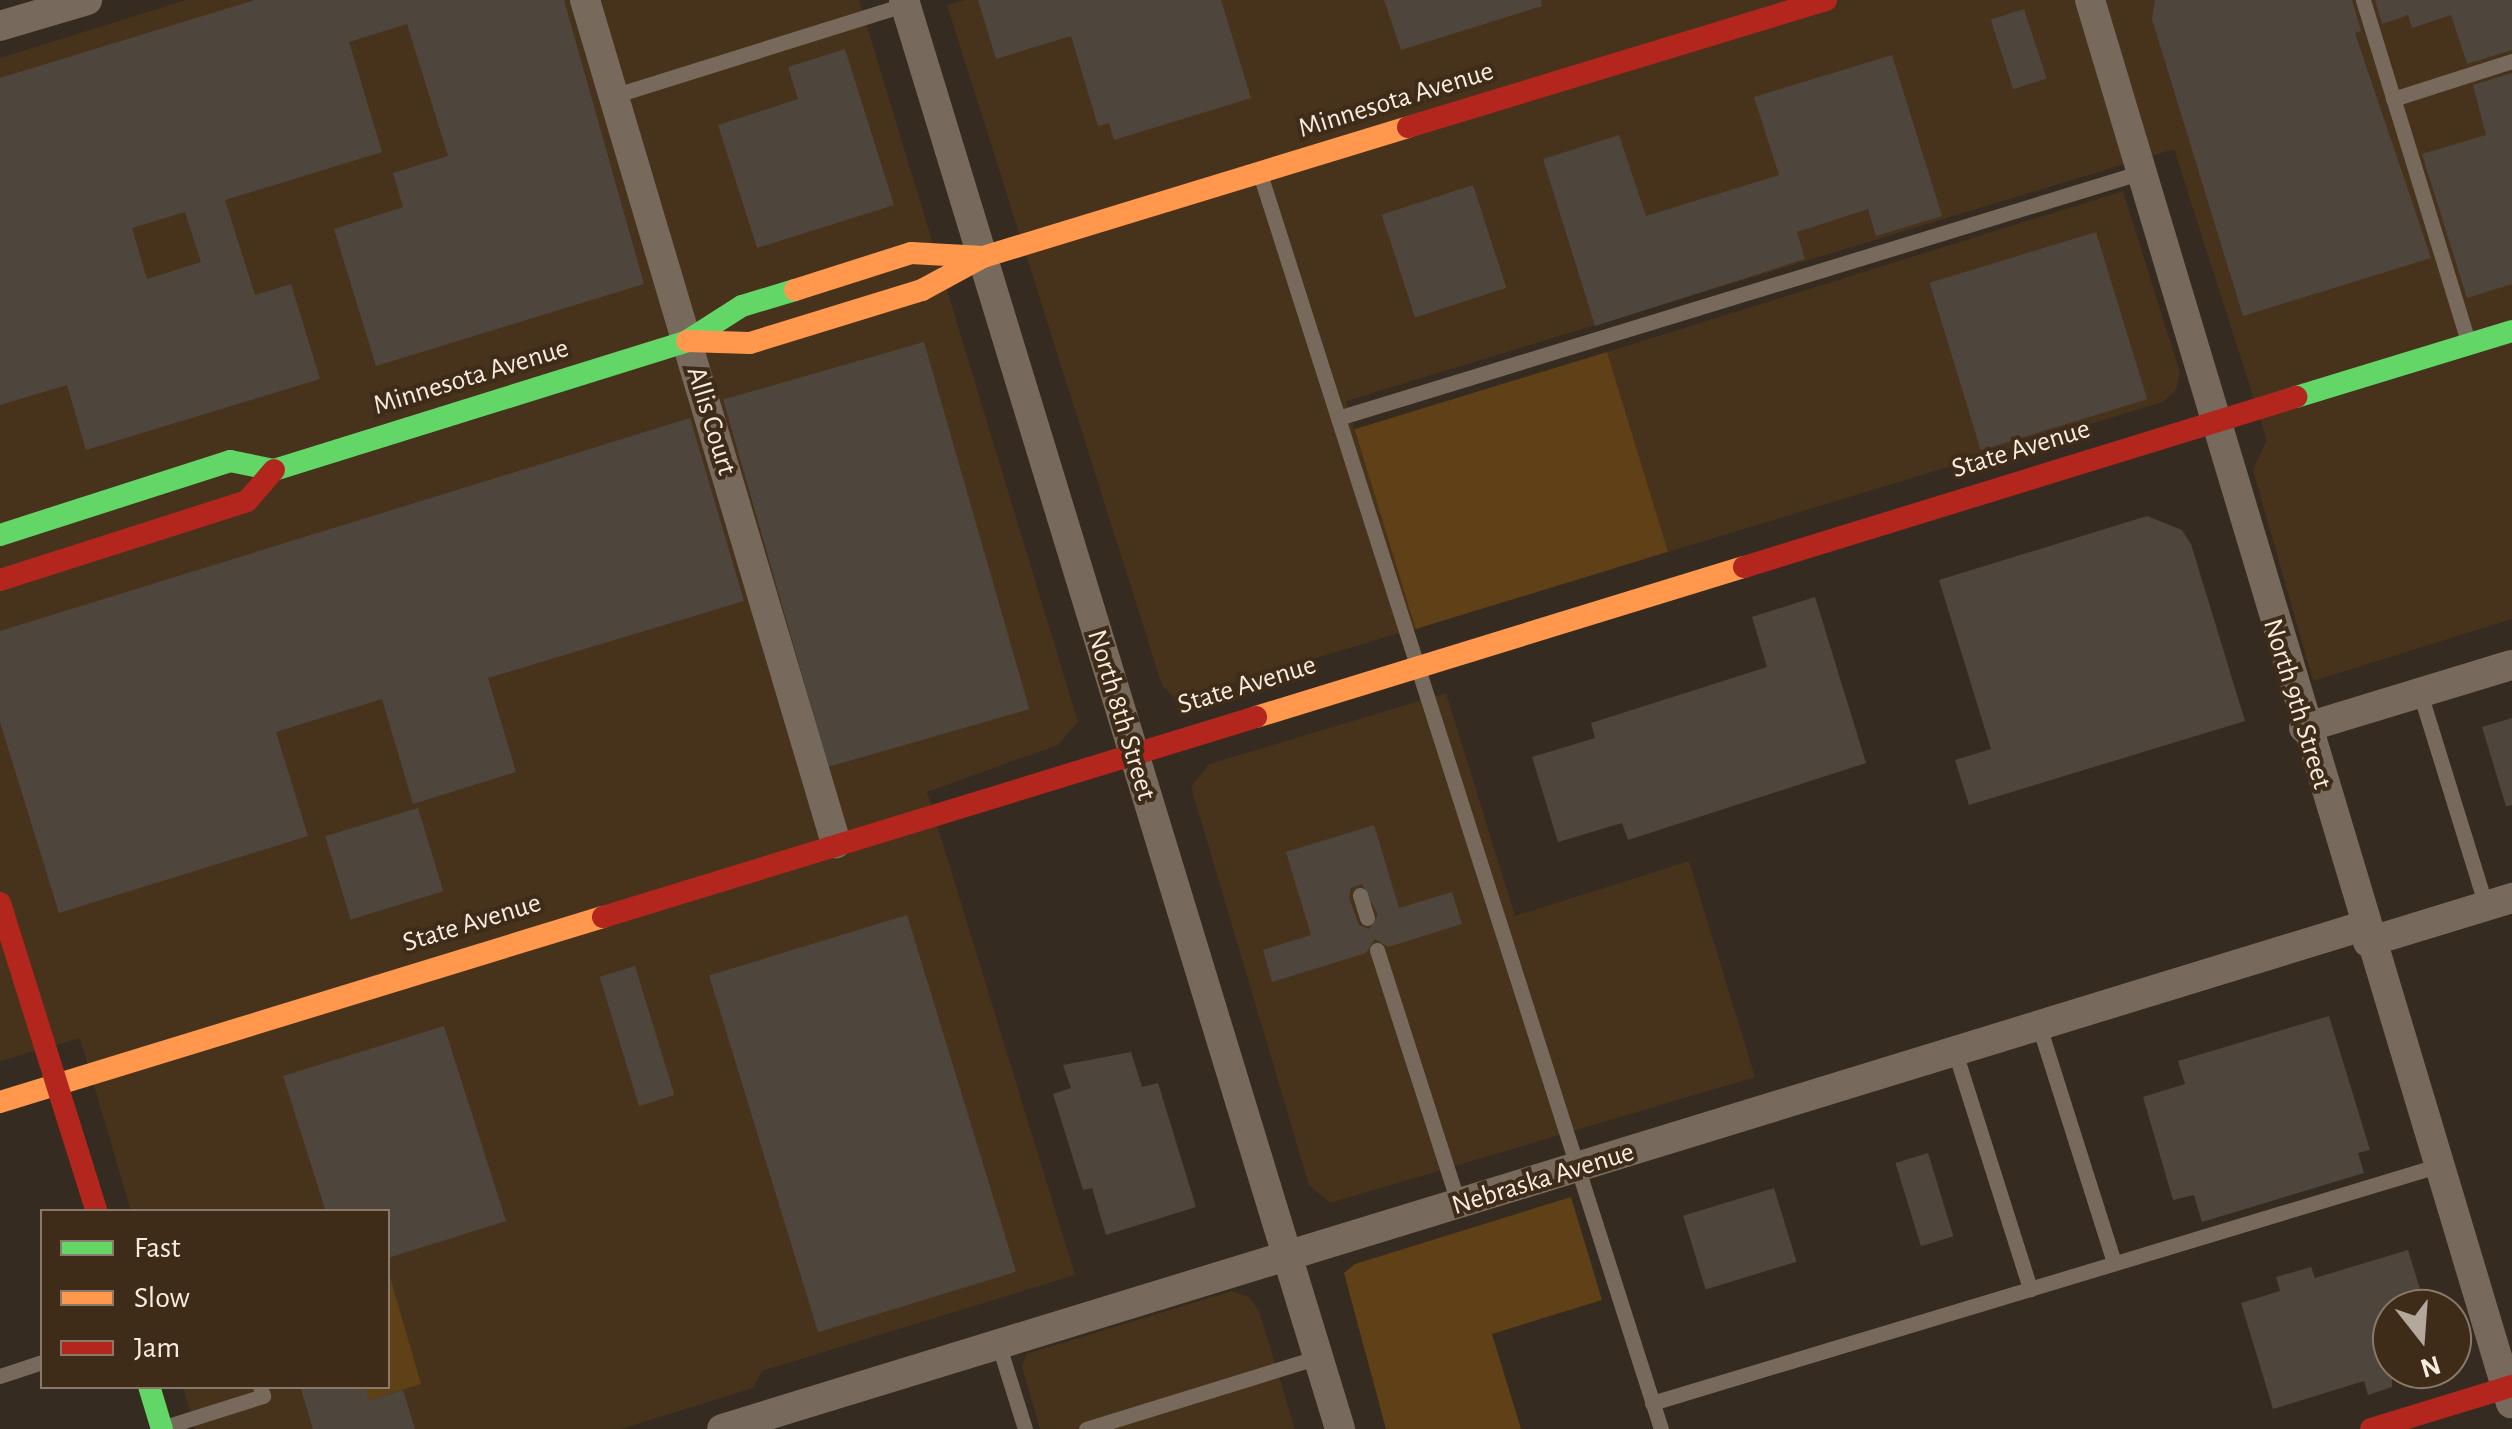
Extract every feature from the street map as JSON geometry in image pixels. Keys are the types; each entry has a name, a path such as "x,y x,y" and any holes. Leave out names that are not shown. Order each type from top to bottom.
{"main road":[{"name":"Minnesota Avenue","path":"687,341 750,342 922,290 983,257 1826,0"},
{"name":"Minnesota Avenue","path":"0,535 230,461 274,470 687,341 742,306 911,253 983,257"},
{"name":"State Avenue","path":"0,1102 2512,331"},
{"name":"Minnesota Avenue","path":"0,580 247,501 274,470"},
{"path":"0,903 96,1209"},
{"path":"150,1389 162,1429"},
{"path":"2371,1429 2510,1393"}],"street":[{"path":"0,26 87,0"},
{"name":"Allis Court","path":"584,0 836,843"},
{"name":"North 9th Street","path":"2090,0 2220,420 2304,728 2366,934 2510,1393"},
{"name":"North 8th Street","path":"909,1 1132,752 1340,1429"},
{"path":"2304,728 2512,666"},
{"name":"Nebraska Avenue","path":"722,1429 2039,1026 2366,934 2499,902"}],"lane":[{"path":"2363,0 2469,344"},
{"path":"614,96 909,1"},
{"path":"2393,98 2512,62"},
{"path":"1338,418 2142,172"},
{"path":"1260,173 1660,1429"},
{"path":"2420,693 2499,902"},
{"path":"1360,895 1367,918"},
{"path":"1377,950 1459,1205"},
{"path":"2039,1026 2114,1264"},
{"path":"1956,1052 2030,1289"},
{"path":"1652,1403 2436,1166"},
{"path":"999,1346 1025,1429"},
{"path":"1086,1429 1319,1358"},
{"path":"0,1376 40,1363"},
{"path":"162,1429 263,1396 261,1389"}],"shaded area":[{"path":"186,0 859,0 1078,722 1058,745 927,792 1075,1275 762,1371 753,1388 621,1429 195,1429 184,1389 390,1389 390,1209 130,1209 80,1038 0,1061 0,58"},
{"path":"964,0 2512,0 2512,619 2313,681 2253,470 2267,440 2174,149 1346,401 1416,628 1176,700 1162,685 947,5"},
{"path":"2123,191 2180,373 2176,390 2163,402 1668,552 1607,352"},
{"path":"1607,352 1668,552 1416,629 1355,429"},
{"path":"1446,693 1515,916 1689,861 1755,1077 1330,1203 1309,1185 1191,787 1209,764"},
{"path":"1571,1197 1602,1300 1492,1334 1521,1429 1386,1429 1344,1273 1355,1264"},
{"path":"390,1277 421,1384 369,1400 366,1389 390,1389"},
{"path":"1232,1291 1249,1297 1259,1311 1295,1429 1040,1429 1022,1367 1026,1354"}],"building":[{"path":"255,0 564,0 644,284 376,366 334,229 403,207 393,173 448,156 407,24 349,42 382,152 225,200 255,295 291,284 320,379 86,450 67,385 0,405 0,78","holes":["185,212 201,262 147,279 132,228"]},
{"path":"978,0 1221,0 1251,98 1114,140 1109,123 1098,126 1071,36 996,59"},
{"path":"1384,0 1541,0 1542,6 1401,50"},
{"path":"2155,0 2352,0 2361,31 2355,33 2431,258 2243,316 2152,19"},
{"path":"2375,0 2512,0 2512,50 2467,64 2451,15 2412,28 2408,15 2382,24"},
{"path":"2024,9 2047,78 2013,89 1991,20"},
{"path":"845,49 894,205 757,248 718,125 798,99 788,67"},
{"path":"1892,55 1942,216 1876,236 1868,209 1797,232 1805,259 1595,326 1543,159 1619,135 1646,216 1779,175 1754,97"},
{"path":"2512,73 2512,284 2467,298 2422,154 2486,135 2473,85"},
{"path":"1473,185 1506,288 1415,317 1382,215"},
{"path":"2096,232 2147,399 1981,450 1930,283"},
{"path":"924,342 1029,709 828,767 723,400"},
{"path":"690,418 744,601 488,678 516,772 413,804 382,699 276,732 308,836 59,913 0,722 0,631"},
{"path":"2147,516 2182,530 2191,544 2245,721 1969,805 1955,760 1991,749 1939,580"},
{"path":"1815,597 1866,763 1628,840 1622,823 1558,842 1532,757 1595,738 1591,723 1767,667 1752,617"},
{"path":"2512,718 2512,805 2506,806 2482,727"},
{"path":"418,808 443,891 351,920 325,836"},
{"path":"1374,825 1399,908 1452,892 1462,924 1388,947 1375,939 1366,953 1272,982 1263,950 1311,935 1286,852","holes":["1362,884 1378,915 1369,929 1359,925 1349,898 1351,888"]},
{"path":"907,915 1016,1272 818,1332 709,976"},
{"path":"635,966 674,1095 639,1106 600,977"},
{"path":"2329,1016 2370,1150 2358,1153 2364,1173 2202,1222 2194,1195 2173,1200 2143,1097 2185,1084 2178,1061"},
{"path":"444,1026 506,1221 390,1257 390,1209 325,1209 283,1076"},
{"path":"1131,1052 1142,1087 1158,1083 1196,1207 1106,1235 1092,1188 1083,1190 1053,1094 1071,1088 1063,1065"},
{"path":"1928,1153 1953,1236 1921,1246 1895,1163"},
{"path":"1774,1188 1797,1262 1706,1289 1683,1216"},
{"path":"2408,1250 2420,1289 2372,1289 2372,1389 2386,1389 2368,1395 2364,1381 2273,1409 2241,1303 2280,1291 2276,1277 2311,1267 2315,1278"},
{"path":"301,1389 366,1389 369,1400 403,1390 415,1429 313,1429"}],"traffic: fast":[{"path":"0,535 230,461 274,470 687,341 742,306 795,290"},
{"path":"2296,397 2512,331"},
{"path":"150,1389 162,1429"}],"traffic: slow":[{"path":"687,341 750,343 922,290 983,257 1408,127"},
{"path":"795,290 911,253 983,257"},
{"path":"1256,717 1744,567"},
{"path":"0,1102 603,917"}],"traffic: jam":[{"path":"1408,127 1826,0"},
{"path":"1744,567 2296,397"},
{"path":"0,580 247,501 274,470"},
{"path":"603,917 1256,717"},
{"path":"0,903 96,1209"},
{"path":"2371,1429 2512,1386"}]}
